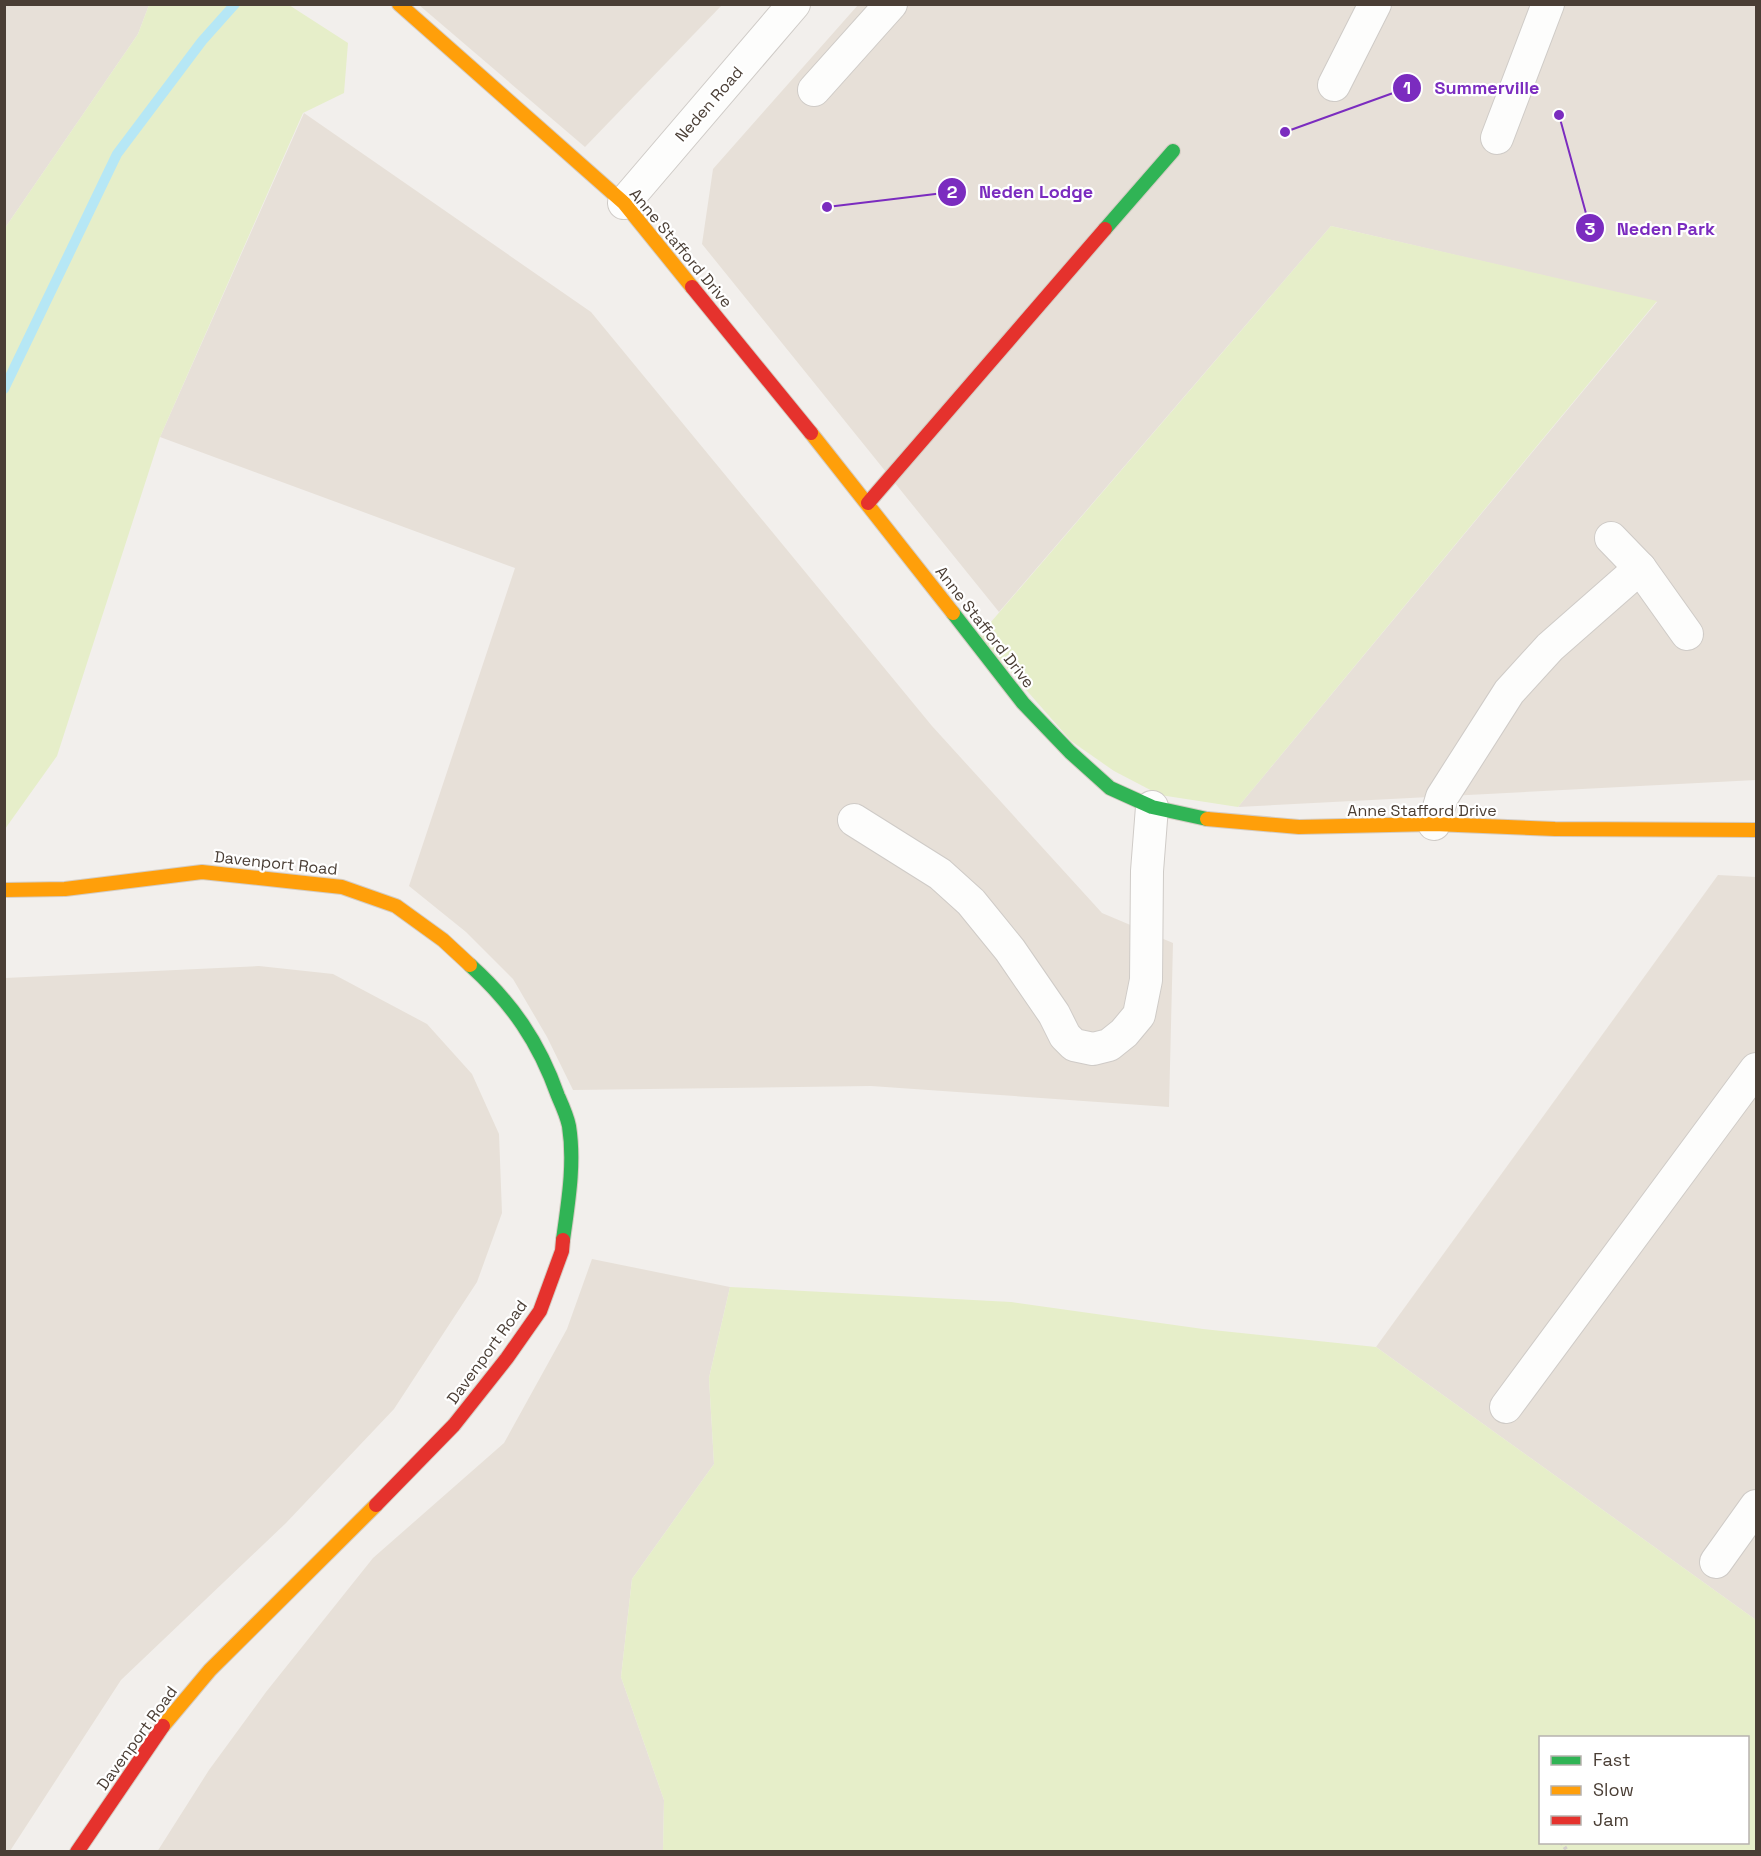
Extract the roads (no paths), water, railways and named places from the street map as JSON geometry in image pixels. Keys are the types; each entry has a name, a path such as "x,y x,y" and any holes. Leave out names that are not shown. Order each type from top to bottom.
{"street":[{"name":"Anne Stafford Drive","path":"399,4 624,203 868,503 1023,703 1070,752 1110,788 1152,807 1216,821 1299,827 1434,824 1555,830 1756,830"},
{"name":"Neden Road","path":"624,203 794,4"},
{"path":"1334,85 1375,4"},
{"path":"1497,138 1548,4"},
{"path":"814,90 880,8"},
{"path":"868,503 1173,150"},
{"path":"1611,538 1640,568 1687,634"},
{"path":"1434,824 1442,797 1509,692 1550,647 1640,568"},
{"path":"854,820 940,874 971,902 1010,950 1054,1014 1065,1036 1074,1045 1093,1049 1116,1039 1139,1015 1146,980 1147,871 1152,807"},
{"name":"Davenport Road","path":"4,890 64,889 202,872 342,886 396,906 443,940 492,985 526,1027 550,1073 569,1125 571,1183 562,1251 540,1311 507,1358 454,1425 336,1547 210,1670 168,1718 77,1851"},
{"path":"1506,1407 1756,1069"},
{"path":"1716,1562 1756,1506"}],"waterway":[{"path":"4,389 117,154 202,41 235,4"}],"place":[{"name":"Neden Park","path":"1559,115"},
{"name":"Summerville","path":"1285,132"},
{"name":"Neden Lodge","path":"827,207"}]}
